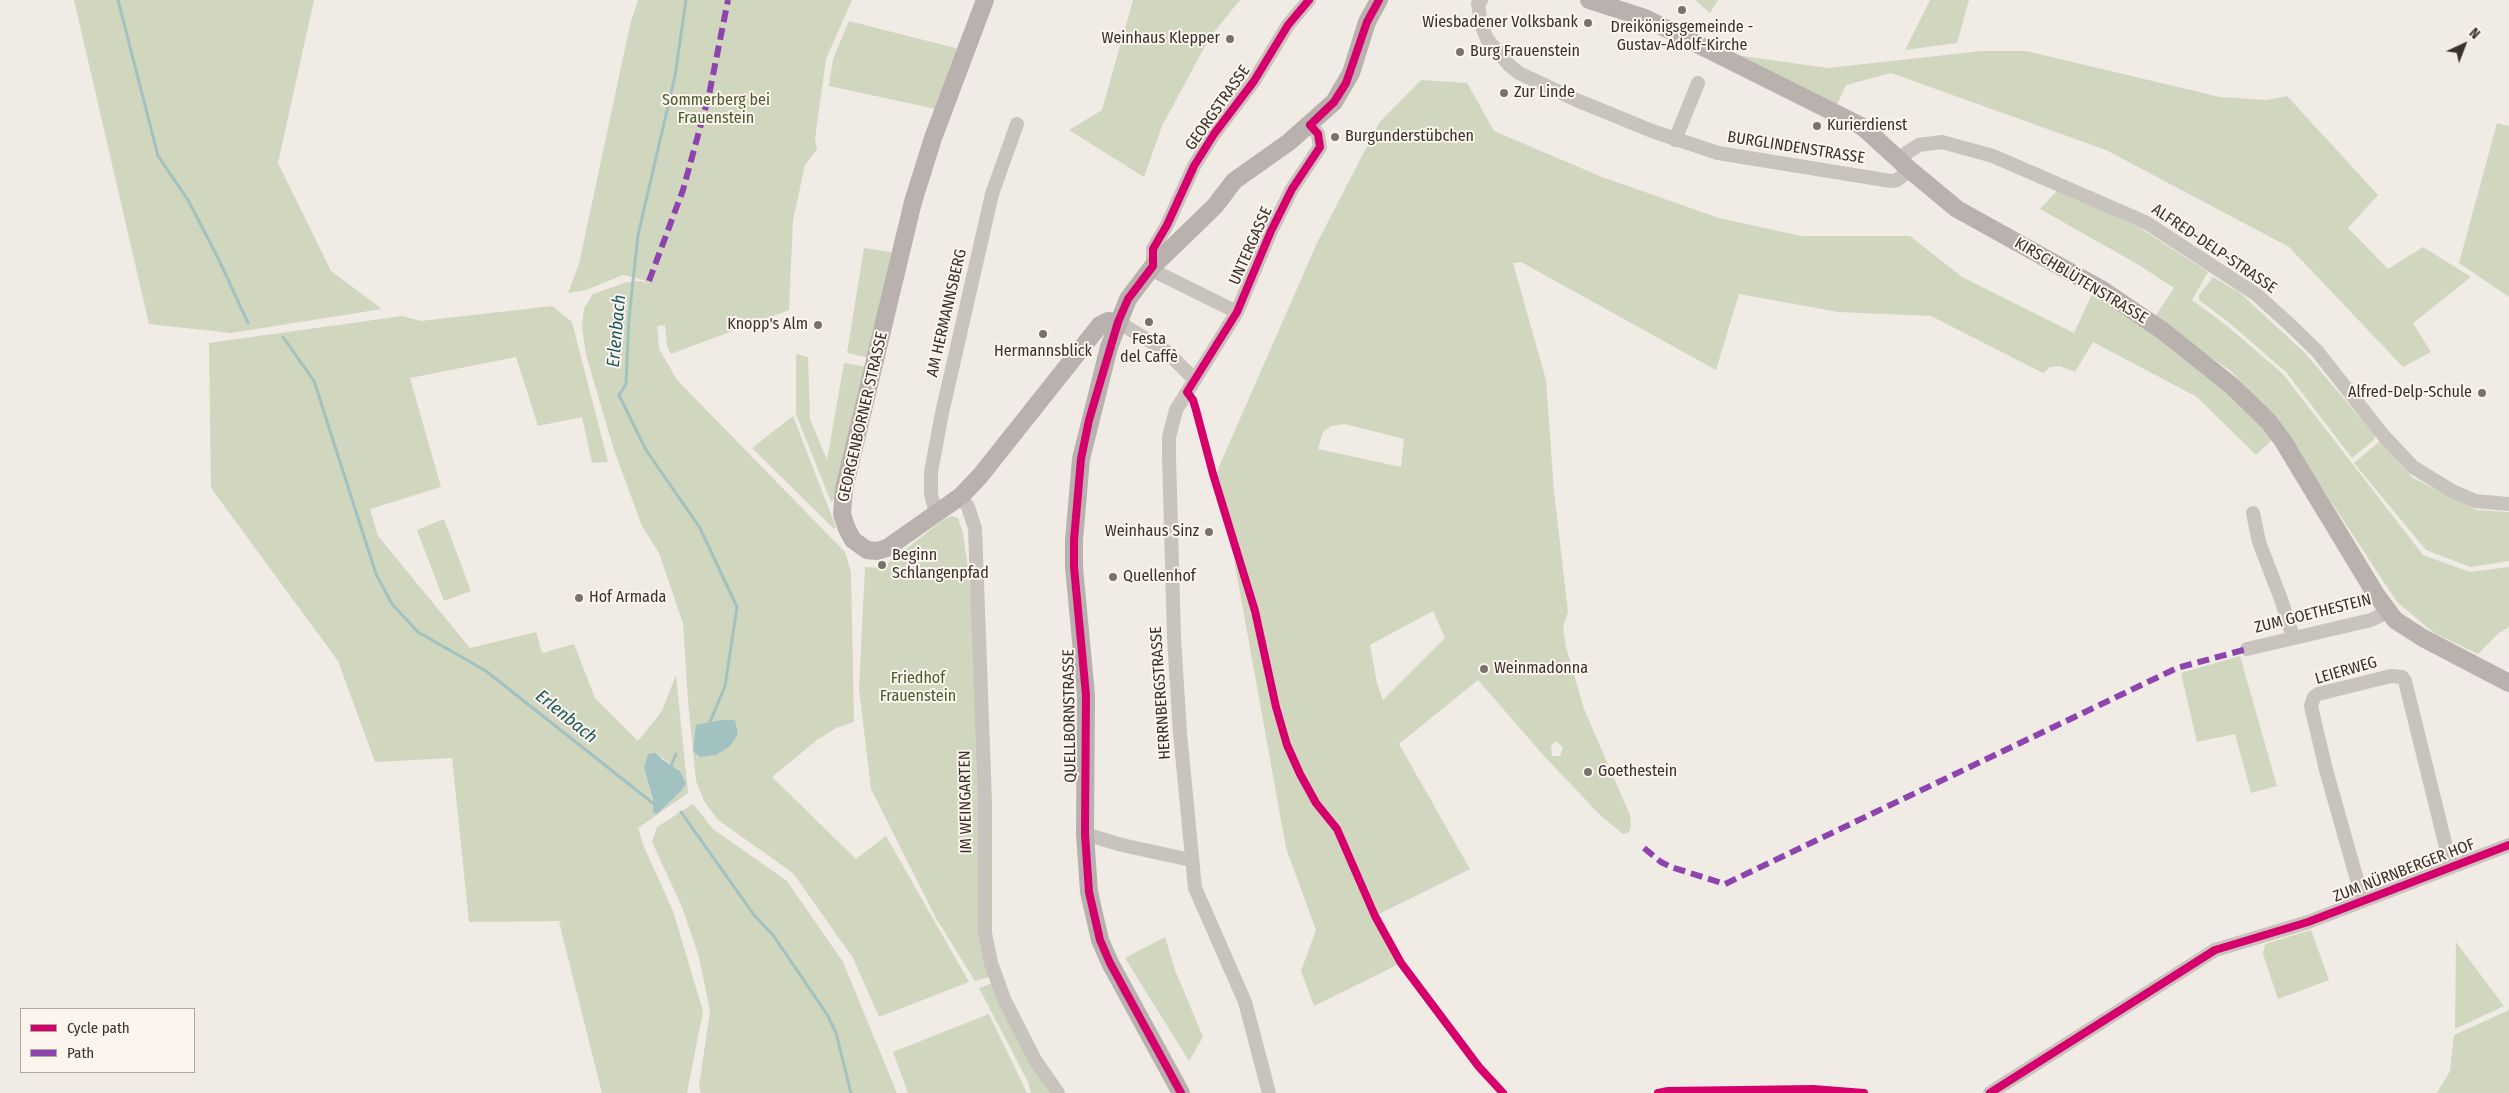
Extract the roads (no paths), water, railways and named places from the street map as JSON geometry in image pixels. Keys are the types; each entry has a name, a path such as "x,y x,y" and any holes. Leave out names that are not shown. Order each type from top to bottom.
{"main road":[{"name":"GEORGENBORNER STRASSE","path":"985,0 933,138 913,202 842,497 842,514 850,535 863,548 872,551 887,548 961,496 980,476 1100,325 1108,321 1118,322"},
{"path":"1118,322 1128,299 1151,267 1215,206 1234,181 1310,125 1330,106 1346,83 1367,22 1378,0"},
{"name":"KIRSCHBLÜTENSTRASSE","path":"1588,0 1609,3 1645,18 1863,127 1904,165 1957,209 2101,289 2198,358 2252,404 2284,441 2387,612 2405,628 2509,683"},
{"name":"QUELLBORNSTRASSE","path":"1118,322 1084,441 1075,521 1074,567 1085,671 1087,713 1085,834 1089,892 1100,940 1110,963 1181,1093"}],"street":[{"name":"GEORGSTRASSE","path":"1151,267 1153,249 1167,225 1194,166 1214,134 1254,81 1288,25 1309,0"},
{"name":"BURGLINDENSTRASSE","path":"1481,0 1478,4 1481,24 1487,39 1501,58 1519,73 1574,99 1675,140 1718,153 1891,181 1897,180 1904,165"},
{"path":"1675,140 1698,83"},
{"name":"AM HERMANNSBERG","path":"936,513 931,494 932,472 942,413 992,194 1017,124"},
{"name":"UNTERGASSE","path":"1195,380 1237,312 1275,222 1292,189 1320,146 1318,134 1310,125"},
{"name":"ALFRED-DELP-STRASSE","path":"1904,165 1906,152 1929,142 1950,145 1993,156 2147,223 2257,295 2289,324 2317,351 2383,435 2413,467 2452,491 2475,501 2509,504"},
{"path":"1151,267 1237,312"},
{"path":"1118,322 1166,351 1195,380"},
{"name":"HERRNBERGSTRASSE","path":"1195,380 1176,410 1172,428 1168,486 1180,732 1191,860 1195,888 1245,1002 1269,1093"},
{"name":"IM WEINGARTEN","path":"961,496 971,514 975,537 984,802 985,933 991,963 1004,999 1035,1060 1058,1093"},
{"path":"2253,513 2259,542 2281,599 2292,638"},
{"name":"ZUM GOETHESTEIN","path":"2247,649 2370,620 2387,612"},
{"name":"LEIERWEG","path":"2363,901 2326,770 2311,706 2314,697 2318,694 2391,676 2402,677 2405,681 2451,867"},
{"path":"1085,834 1122,845 1191,860"},
{"name":"ZUM NÜRNBERGER HOF","path":"1990,1093 2215,950 2308,922 2509,845"}],"water":[{"path":"722,720 735,720 738,734 730,746 716,755 700,757 693,751 696,725"},
{"path":"656,753 680,771 686,783 682,790 657,814 653,812 653,799 644,768 648,754"}],"waterway":[{"path":"118,0 158,156 188,200 219,260 248,323"},
{"name":"Erlenbach","path":"686,0 675,76 638,235 629,318 626,384 619,395 646,450 700,528 737,607 725,686 710,722"},
{"name":"Erlenbach","path":"283,337 314,381 376,574 392,604 418,632 486,671 654,804"},
{"name":"Erlenbach","path":"671,766 676,754"},
{"name":"Erlenbach","path":"681,812 754,915 773,935 828,1016 836,1033 851,1093"}],"place":[{"name":"Dreikönigsgemeinde - Gustav-Adolf-Kirche","path":"1682,10"},
{"name":"Wiesbadener Volksbank","path":"1588,23"},
{"name":"Weinhaus Klepper","path":"1230,39"},
{"name":"Burg Frauenstein","path":"1460,52"},
{"name":"Zur Linde","path":"1504,93"},
{"name":"Kurierdienst","path":"1817,126"},
{"name":"Burgunderstübchen","path":"1335,137"},
{"name":"Festa del Caffè","path":"1149,322"},
{"name":"Knopp's Alm","path":"818,325"},
{"name":"Hermannsblick","path":"1043,334"},
{"name":"Alfred-Delp-Schule","path":"2482,393"},
{"name":"Weinhaus Sinz","path":"1209,532"},
{"name":"Beginn Schlangenpfad","path":"882,565"},
{"name":"Quellenhof","path":"1113,577"},
{"name":"Hof Armada","path":"579,598"},
{"name":"Weinmadonna","path":"1484,669"},
{"name":"Goethestein","path":"1588,772"}],"park label":[{"name":"Sommerberg bei Frauenstein","path":"716,110"},
{"name":"Friedhof Frauenstein","path":"918,688"}]}
